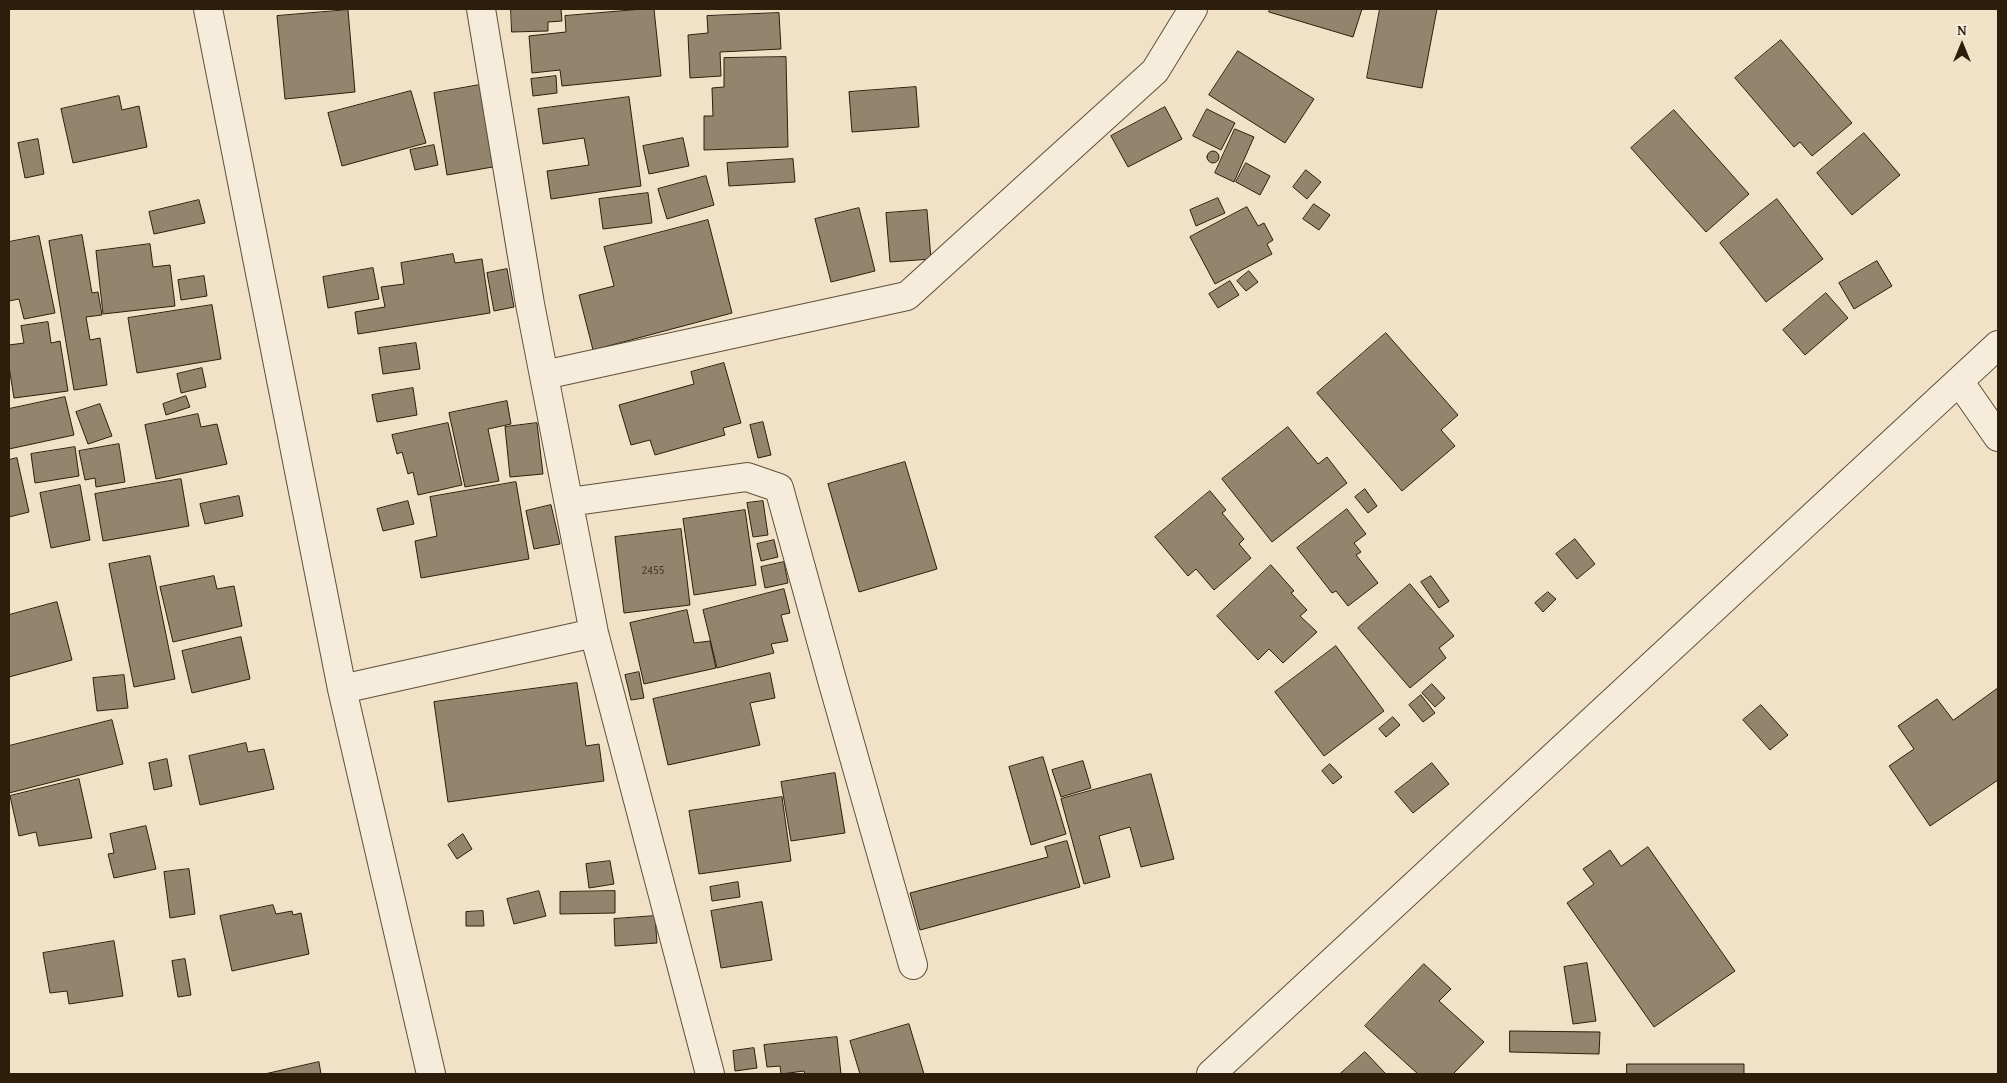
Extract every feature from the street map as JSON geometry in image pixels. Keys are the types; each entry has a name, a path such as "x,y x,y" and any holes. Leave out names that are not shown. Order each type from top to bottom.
{"street":[{"path":"208,9 342,689 431,1074"},
{"path":"481,9 544,376 594,634 710,1074"},
{"path":"544,376 907,296 1155,71 1192,9"},
{"path":"1211,1074 1998,345"},
{"path":"1959,381 1998,437"},
{"path":"569,502 747,476 780,488 913,965"},
{"path":"342,689 594,634"}],"building":[{"path":"511,9 561,9 562,21 548,22 548,31 512,32"},
{"path":"654,9 661,76 562,86 560,70 532,73 529,36 566,32 565,16"},
{"path":"1270,9 1362,9 1353,37 1269,12"},
{"path":"1380,9 1437,9 1422,88 1367,78"},
{"path":"348,10 355,92 285,99 277,16"},
{"path":"779,13 781,49 720,52 721,76 690,78 688,35 708,33 707,16"},
{"path":"1781,40 1852,123 1812,156 1800,142 1794,147 1735,78"},
{"path":"1238,51 1314,99 1285,143 1209,95"},
{"path":"786,57 788,147 704,150 704,116 713,116 712,88 724,87 724,58"},
{"path":"556,76 557,93 533,96 531,79"},
{"path":"491,83 504,165 447,175 434,93"},
{"path":"916,87 919,127 852,132 849,92"},
{"path":"411,91 426,143 342,166 328,113"},
{"path":"119,96 122,110 139,106 147,147 73,163 61,109"},
{"path":"629,97 641,186 551,199 547,171 589,165 584,138 543,144 538,109"},
{"path":"1165,107 1182,139 1128,167 1111,136"},
{"path":"1207,109 1235,123 1221,150 1193,136"},
{"path":"1674,110 1749,194 1706,232 1631,148"},
{"path":"1235,129 1254,137 1234,182 1215,173"},
{"path":"1864,133 1900,175 1852,215 1817,173"},
{"path":"683,138 689,166 649,174 643,146"},
{"path":"38,139 44,174 25,178 18,143"},
{"path":"434,145 438,165 415,170 410,150"},
{"path":"1213,151 1219,157 1213,163 1207,157"},
{"path":"793,159 795,182 729,186 727,163"},
{"path":"1246,163 1270,176 1260,195 1236,182"},
{"path":"1306,170 1321,182 1307,199 1293,187"},
{"path":"706,176 714,205 667,219 658,189"},
{"path":"648,193 652,223 603,229 599,199"},
{"path":"1218,198 1225,213 1196,226 1190,210"},
{"path":"1777,199 1823,259 1766,302 1720,243"},
{"path":"199,200 205,223 154,234 149,212"},
{"path":"1314,204 1330,215 1319,230 1303,219"},
{"path":"1247,207 1258,226 1264,223 1273,240 1267,244 1272,254 1215,284 1190,237"},
{"path":"859,208 875,271 831,282 815,219"},
{"path":"927,210 931,259 890,262 886,213"},
{"path":"708,220 732,313 593,350 579,295 614,286 604,247"},
{"path":"82,235 92,293 98,292 102,315 86,317 90,340 100,338 107,385 74,390 49,241"},
{"path":"39,236 55,313 24,319 19,299 9,301 9,242"},
{"path":"150,244 153,267 170,265 175,306 103,314 96,251"},
{"path":"453,254 455,263 482,259 490,313 358,334 355,312 385,307 381,287 404,284 401,263"},
{"path":"1877,261 1892,286 1854,309 1839,283"},
{"path":"373,268 379,299 328,308 323,277"},
{"path":"507,269 514,307 494,311 487,273"},
{"path":"1249,271 1258,282 1246,291 1237,281"},
{"path":"204,276 207,296 181,300 178,280"},
{"path":"1230,281 1239,295 1218,308 1209,294"},
{"path":"1826,293 1848,318 1805,355 1783,330"},
{"path":"212,305 221,359 137,373 128,318"},
{"path":"48,322 51,343 60,341 68,391 14,398 9,367 9,345 24,343 21,326"},
{"path":"1386,333 1458,415 1441,430 1455,446 1402,491 1317,393"},
{"path":"416,343 420,369 383,374 379,348"},
{"path":"724,363 741,423 723,428 725,435 655,455 650,440 631,445 619,405 694,384 691,372"},
{"path":"202,368 206,387 181,393 177,374"},
{"path":"413,388 417,415 377,422 372,395"},
{"path":"186,396 190,407 166,415 163,404"},
{"path":"65,397 74,435 9,449 9,409"},
{"path":"507,401 511,424 488,429 499,481 465,487 449,413"},
{"path":"100,404 112,436 88,444 76,412"},
{"path":"198,414 201,427 217,424 227,464 156,479 145,425"},
{"path":"763,422 771,455 758,458 750,425"},
{"path":"448,423 462,485 418,495 413,472 408,474 402,452 397,454 392,435"},
{"path":"537,423 543,474 510,477 505,427"},
{"path":"1288,427 1318,464 1327,457 1347,483 1272,542 1222,479"},
{"path":"119,444 125,482 96,487 95,478 85,480 79,451"},
{"path":"75,447 79,476 35,483 31,454"},
{"path":"17,458 29,512 9,517 9,460"},
{"path":"905,462 937,569 859,592 828,484"},
{"path":"181,479 189,526 103,541 95,494"},
{"path":"516,482 529,559 421,578 415,541 437,536 430,497"},
{"path":"80,485 90,540 51,548 40,493"},
{"path":"1365,489 1377,506 1368,513 1355,497"},
{"path":"1210,491 1226,510 1222,513 1244,539 1239,544 1251,558 1214,590 1196,569 1188,576 1155,537"},
{"path":"239,496 243,516 205,524 200,504"},
{"path":"408,501 414,524 383,531 377,509"},
{"path":"763,501 768,535 753,537 747,503"},
{"path":"551,505 560,544 534,549 526,511"},
{"path":"1347,509 1366,534 1354,543 1361,552 1356,555 1378,583 1348,606 1336,591 1332,593 1297,548"},
{"path":"745,510 756,585 694,595 683,519"},
{"path":"681,529 690,605 624,613 615,537"},
{"path":"1575,539 1595,564 1577,579 1556,554"},
{"path":"774,540 778,557 761,561 757,544"},
{"path":"150,556 175,679 134,687 109,564"},
{"path":"784,562 788,583 765,588 761,567"},
{"path":"1271,565 1294,591 1291,593 1307,610 1300,616 1317,632 1283,663 1269,649 1258,660 1217,616"},
{"path":"214,576 217,589 234,586 242,626 173,642 160,587"},
{"path":"1431,576 1449,601 1439,608 1421,582"},
{"path":"1410,584 1454,636 1439,648 1446,658 1410,688 1358,628"},
{"path":"784,589 790,613 781,615 788,641 771,644 774,653 717,668 703,610"},
{"path":"1548,592 1556,599 1543,612 1535,603"},
{"path":"57,602 72,660 9,677 9,615"},
{"path":"687,610 694,643 710,641 716,668 644,684 630,623"},
{"path":"241,637 250,679 192,693 182,651"},
{"path":"1336,646 1384,711 1324,756 1275,692"},
{"path":"639,672 644,698 631,700 625,675"},
{"path":"770,673 775,698 750,703 760,745 668,765 653,699"},
{"path":"124,675 128,708 97,711 93,678"},
{"path":"577,683 586,746 599,744 604,781 448,802 434,702"},
{"path":"1432,684 1445,698 1435,707 1422,693"},
{"path":"1997,689 1998,780 1930,826 1889,766 1914,749 1898,726 1937,699 1953,720"},
{"path":"1421,695 1435,713 1423,722 1409,705"},
{"path":"1761,705 1788,735 1770,750 1743,720"},
{"path":"1393,717 1400,725 1386,737 1379,729"},
{"path":"112,720 123,764 9,793 9,746"},
{"path":"246,743 248,752 264,749 274,789 200,805 189,756"},
{"path":"1043,757 1066,834 1031,845 1009,767"},
{"path":"167,759 172,786 154,790 149,763"},
{"path":"1083,761 1091,788 1061,797 1052,770"},
{"path":"1432,763 1449,784 1413,813 1395,792"},
{"path":"1330,764 1342,777 1333,784 1322,771"},
{"path":"835,773 845,833 791,841 781,782"},
{"path":"1151,774 1174,859 1141,867 1130,827 1099,836 1110,877 1084,884 1061,799"},
{"path":"79,779 92,838 39,846 36,832 19,836 10,796"},
{"path":"782,797 791,861 699,874 689,811"},
{"path":"146,826 156,869 114,878 108,854 114,853 110,834"},
{"path":"463,834 472,849 457,859 448,845"},
{"path":"1067,841 1080,887 920,930 910,893 1048,857 1045,847"},
{"path":"1648,847 1735,971 1654,1027 1567,903 1594,884 1583,869 1610,850 1621,866"},
{"path":"610,861 614,884 589,888 586,864"},
{"path":"189,869 195,914 170,918 164,872"},
{"path":"738,882 740,897 712,901 710,887"},
{"path":"539,891 546,916 514,924 507,899"},
{"path":"615,891 615,913 560,914 560,892"},
{"path":"762,902 772,960 721,968 711,911"},
{"path":"273,905 276,914 292,911 293,915 301,913 309,954 232,971 220,916"},
{"path":"483,911 484,926 466,926 466,912"},
{"path":"655,916 657,943 615,946 614,919"},
{"path":"114,941 123,996 69,1004 67,991 50,993 43,953"},
{"path":"185,959 191,995 178,997 172,961"},
{"path":"1587,963 1596,1021 1573,1024 1564,967"},
{"path":"1424,964 1451,989 1439,1001 1484,1042 1453,1074 1418,1074 1365,1026"},
{"path":"909,1024 924,1074 860,1074 850,1041"},
{"path":"1510,1031 1600,1032 1599,1054 1510,1052"},
{"path":"837,1037 841,1074 805,1074 804,1071 781,1074 780,1066 767,1067 764,1045"},
{"path":"754,1048 757,1068 735,1071 733,1051"},
{"path":"1365,1052 1386,1074 1340,1074"},
{"path":"319,1062 321,1074 265,1074"},
{"path":"1627,1064 1744,1064 1744,1074 1627,1074"}]}
